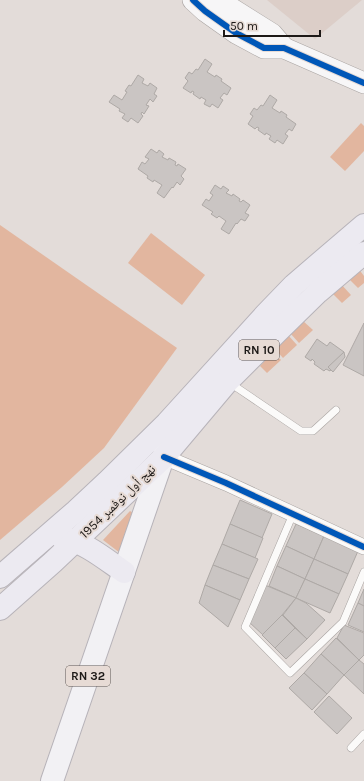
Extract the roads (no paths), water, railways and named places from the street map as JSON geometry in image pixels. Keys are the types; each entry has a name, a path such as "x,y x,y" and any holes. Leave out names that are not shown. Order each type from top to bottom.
{"highway":[{"name":"نهج أول نوفمبر 1954","path":"0,577 107,482 167,423 289,290 364,225"},
{"name":"نهج أول نوفمبر 1954","path":"0,609 53,562 164,457 228,381 313,297 360,259"},
{"path":"46,536 56,536 75,541 117,567"},
{"path":"53,562 81,559 95,560 117,567"}],"main road":[{"name":"RN 32","path":"52,781 117,567 164,457 167,446 167,423"}],"street":[{"path":"193,0 205,11 236,33 264,48 284,48 364,83"},
{"path":"218,0 272,34 284,48"},
{"path":"164,457 226,483 364,547"}],"lane":[{"path":"228,381 301,431 313,431 336,410"},
{"path":"293,514 245,627 290,673 343,622 364,572"},
{"path":"351,748 364,734"}]}
